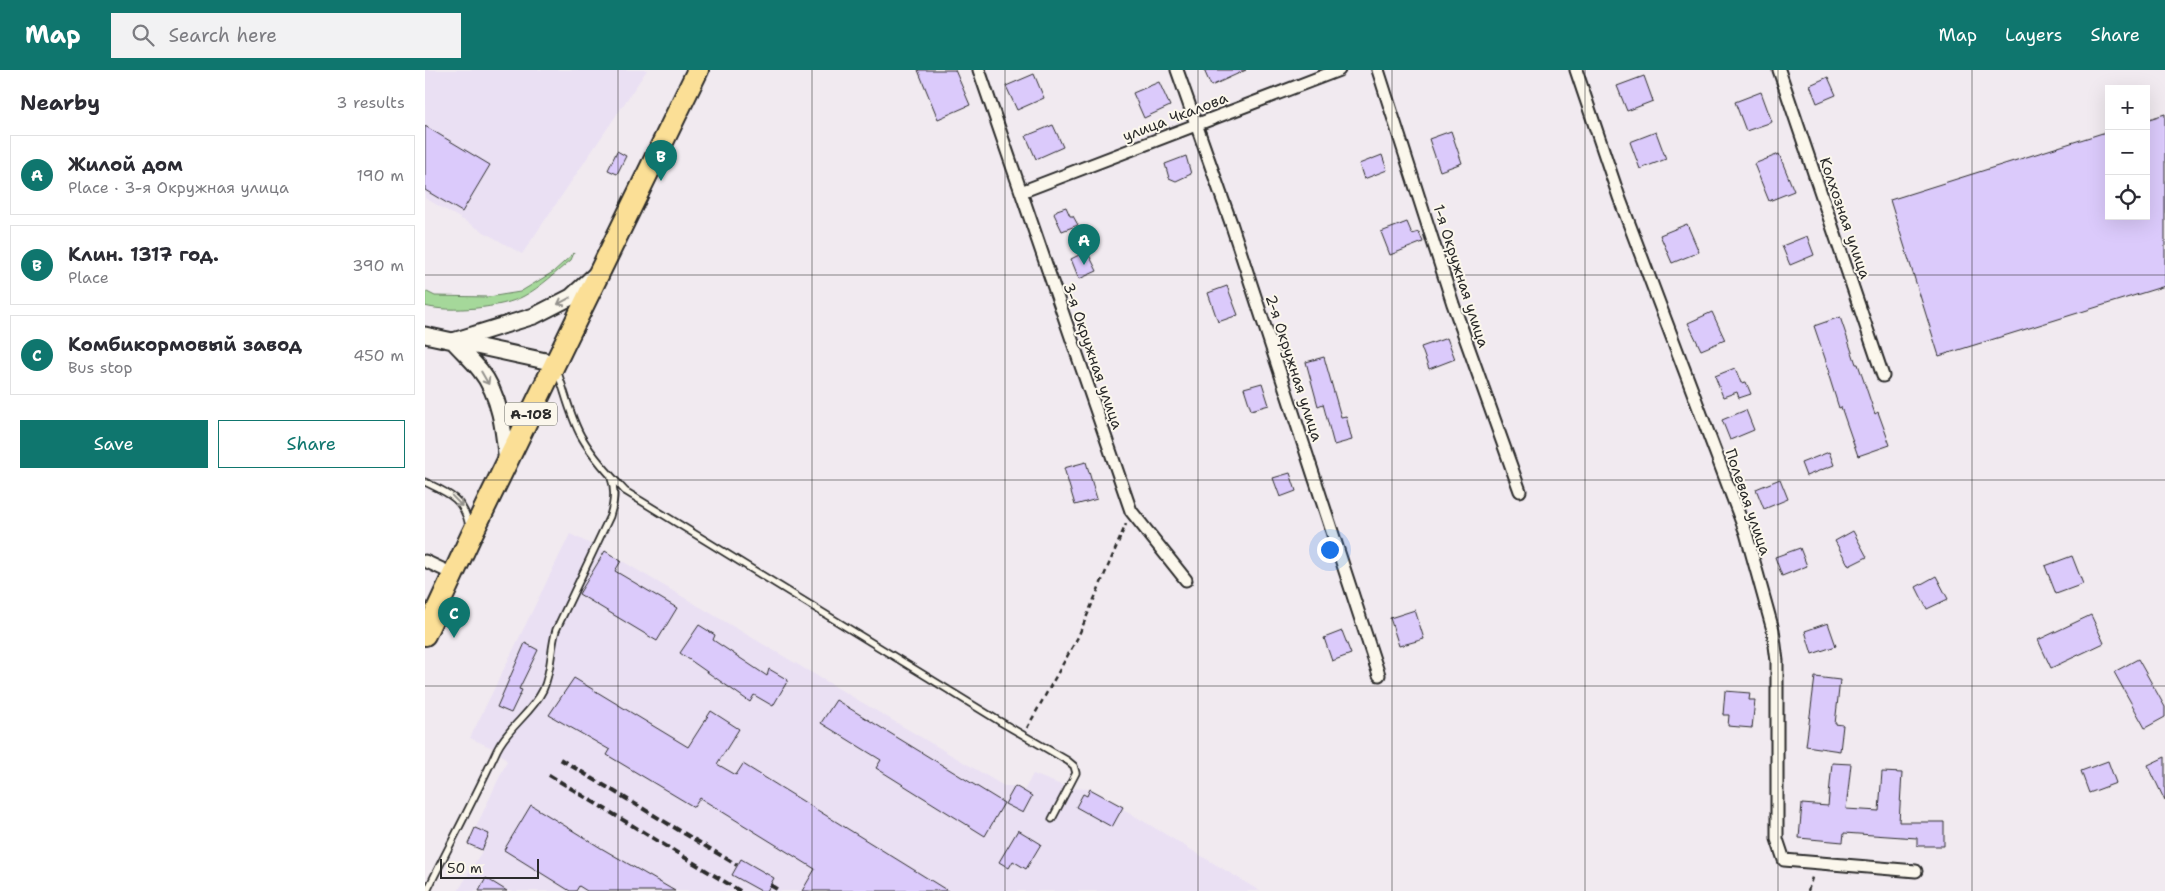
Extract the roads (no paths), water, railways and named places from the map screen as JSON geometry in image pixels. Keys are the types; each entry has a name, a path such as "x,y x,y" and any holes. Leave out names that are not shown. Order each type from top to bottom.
{"highway":[{"name":"А-108","path":"425,634 698,70"}],"main road":[{"path":"453,342 534,316 571,297 601,269"},
{"path":"425,335 555,363"},
{"path":"453,342 481,371 495,396 503,426 507,464"}],"street":[{"name":"3-я Окружная улица","path":"979,70 1131,511 1186,580"},
{"name":"2-я Окружная улица","path":"1177,70 1231,223 1379,675"},
{"name":"улица Чкалова","path":"1021,192 1339,70"},
{"name":"1-я Окружная улица","path":"1378,70 1453,304 1520,491"},
{"name":"Полевая улица","path":"1577,70 1623,206 1746,533 1773,630 1777,661 1777,840 1781,854 1784,860 1916,871"},
{"name":"Колхозная улица","path":"1779,70 1883,376"},
{"path":"425,561 453,574"}],"lane":[{"path":"555,363 572,416 581,436 599,465 625,491 1074,766 1076,773 1074,780 1052,819"},
{"path":"427,891 497,750 514,725 538,701 544,689 549,672 552,643 556,630 610,516 614,500 614,488 608,473"},
{"path":"425,482 452,495 463,506 467,515 471,536"}],"railway":[{"path":"560,759 737,865"},
{"path":"549,775 740,891"},
{"path":"770,885 780,891"}],"place":[{"name":"Клин. 1317 год.","path":"661,181"},
{"name":"Жилой дом","path":"1084,265"},
{"name":"Комбикормовый завод","path":"454,638"}]}
